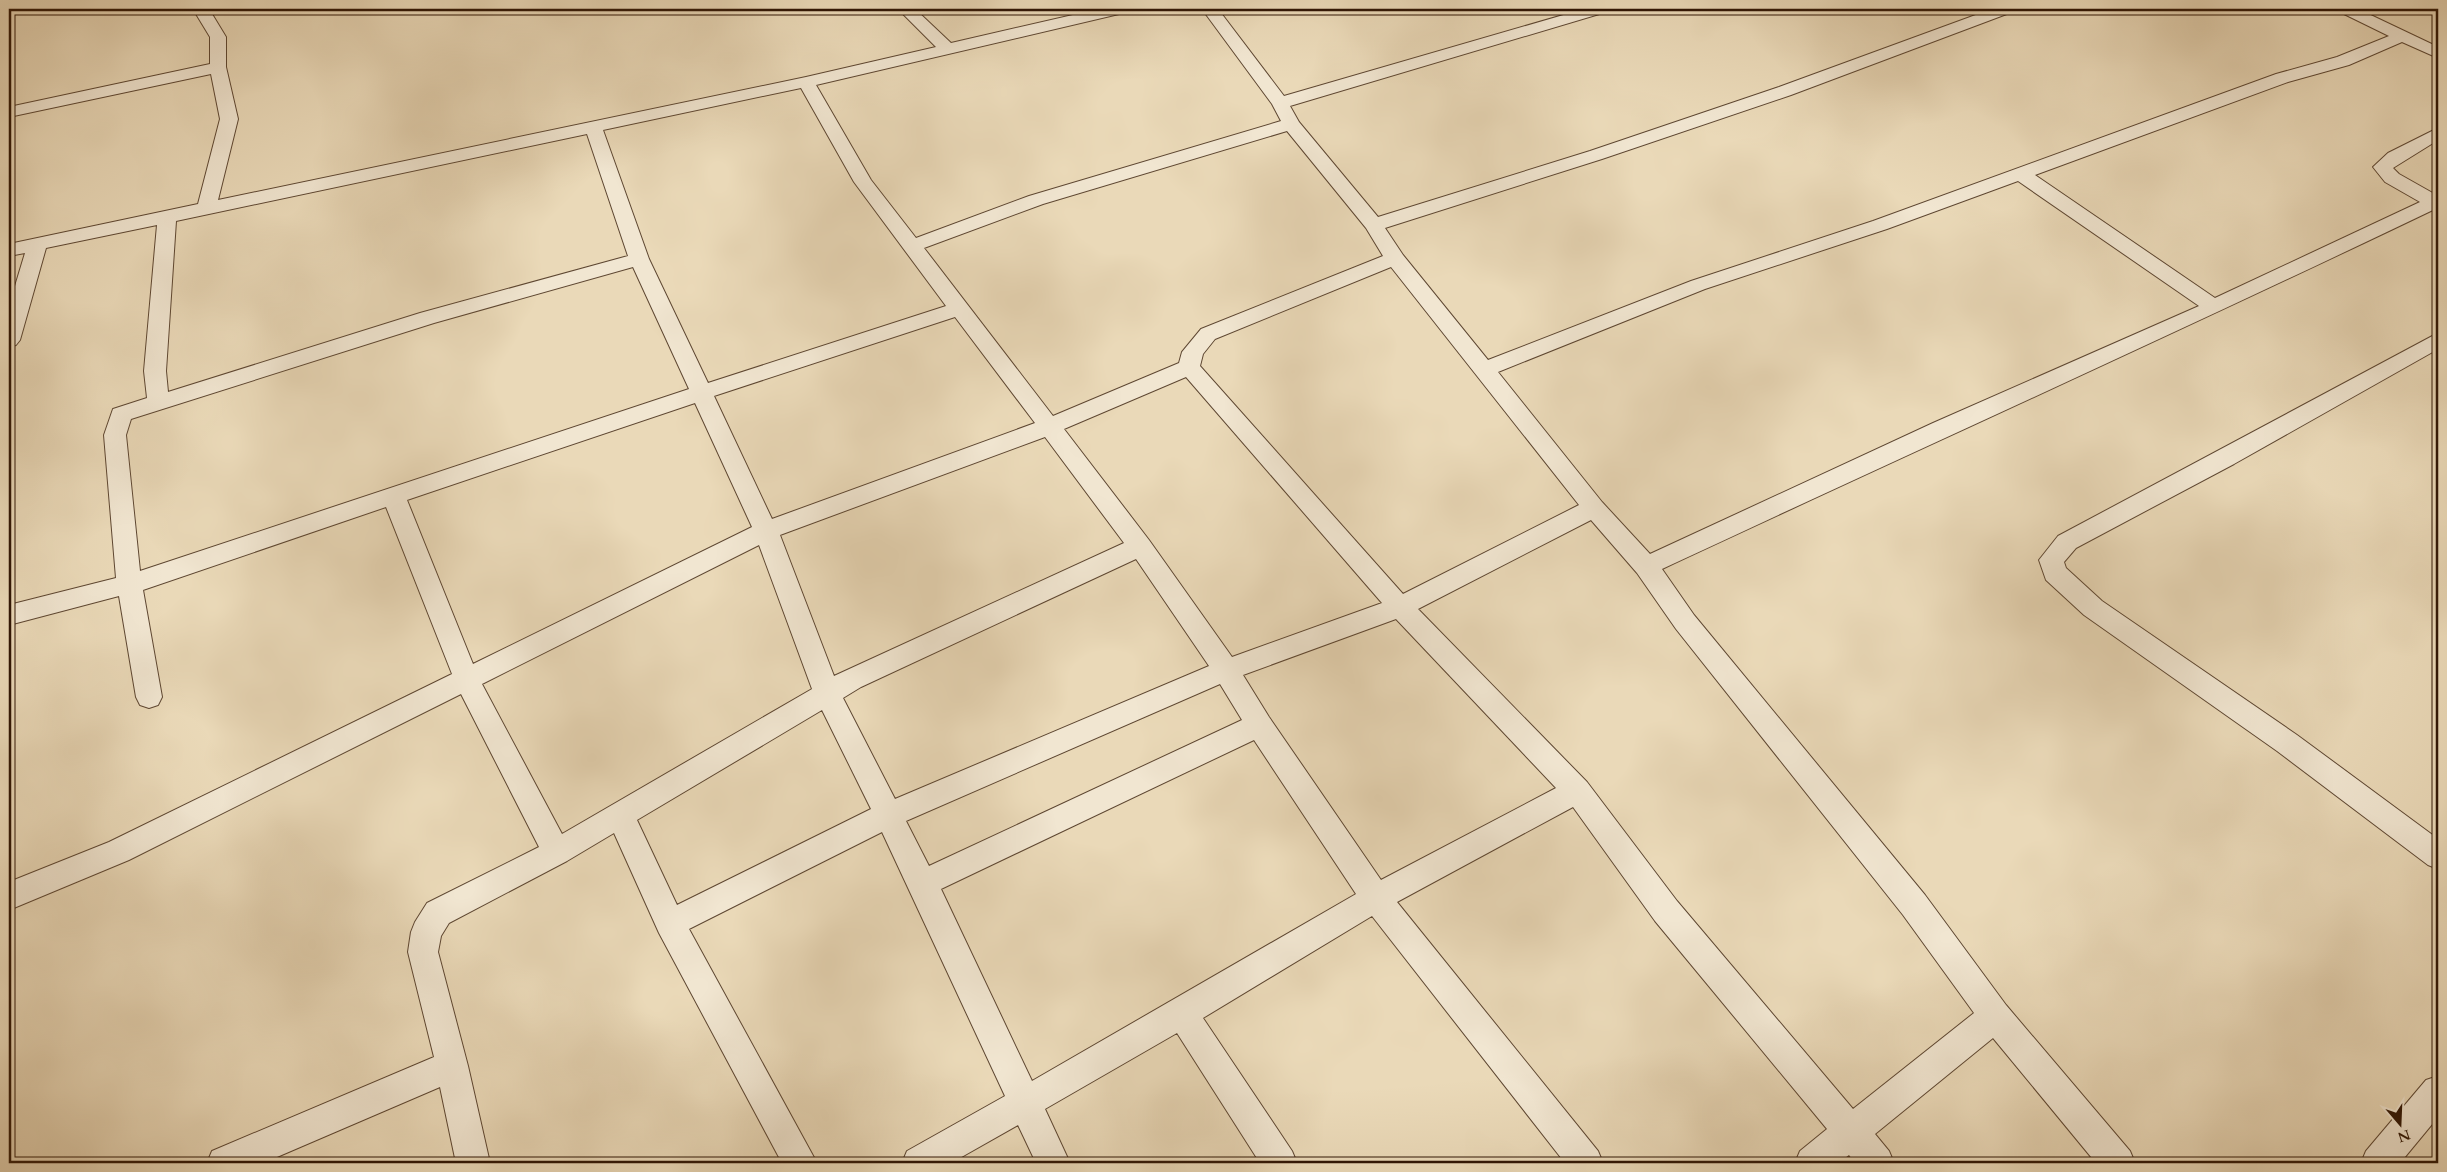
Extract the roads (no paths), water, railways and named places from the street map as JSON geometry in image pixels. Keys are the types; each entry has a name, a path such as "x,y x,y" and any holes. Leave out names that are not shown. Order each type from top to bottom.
{"street":[{"path":"202,9 218,37 218,66 229,119 207,208"},
{"path":"906,9 948,48"},
{"path":"9,250 806,82 1119,9"},
{"path":"1210,9 1285,113 1374,225 1395,258 1594,508 1646,566 1685,622 1914,905 1995,1016 2118,1163"},
{"path":"912,246 1036,200 1285,113 1600,9"},
{"path":"1374,225 1596,155 1785,91 2006,9"},
{"path":"2346,9 2438,53"},
{"path":"1484,370 1698,285 1880,225 2282,78 2343,61 2404,36"},
{"path":"9,112 218,66"},
{"path":"806,82 863,182 1140,546 1226,670 1259,725 1376,898 1586,1163"},
{"path":"593,126 639,259 766,532 828,693 923,883 1026,1101 1053,1163"},
{"path":"2436,203 2392,178 2382,167 2394,157 2438,133"},
{"path":"2021,174 2214,307"},
{"path":"1646,566 1941,429 2214,307 2436,203"},
{"path":"158,403 155,372 167,217"},
{"path":"9,340 38,243"},
{"path":"1188,367 1192,352 1208,334 1395,258"},
{"path":"149,697 130,584 115,435 122,414 427,318 639,259"},
{"path":"9,615 130,584 700,393 958,309"},
{"path":"2438,340 2243,448 2067,542 2052,560 2055,573 2093,608 2287,743 2438,856"},
{"path":"9,896 119,851 766,532 1048,427 1188,367"},
{"path":"1188,367 1400,607 1577,791 1666,911 1877,1163"},
{"path":"393,496 467,680 557,852"},
{"path":"670,923 889,815 1226,670 1400,607 1594,508"},
{"path":"473,1163 452,1066 423,952 426,932 438,913 557,852 852,679 1140,546"},
{"path":"923,883 1259,725"},
{"path":"919,1163 1182,1013 1376,898 1577,791"},
{"path":"620,814 670,923 800,1163"},
{"path":"1182,1013 1280,1163"},
{"path":"1812,1163 1995,1016"},
{"path":"224,1163 452,1066"},
{"path":"2378,1163 2438,1092"}]}
